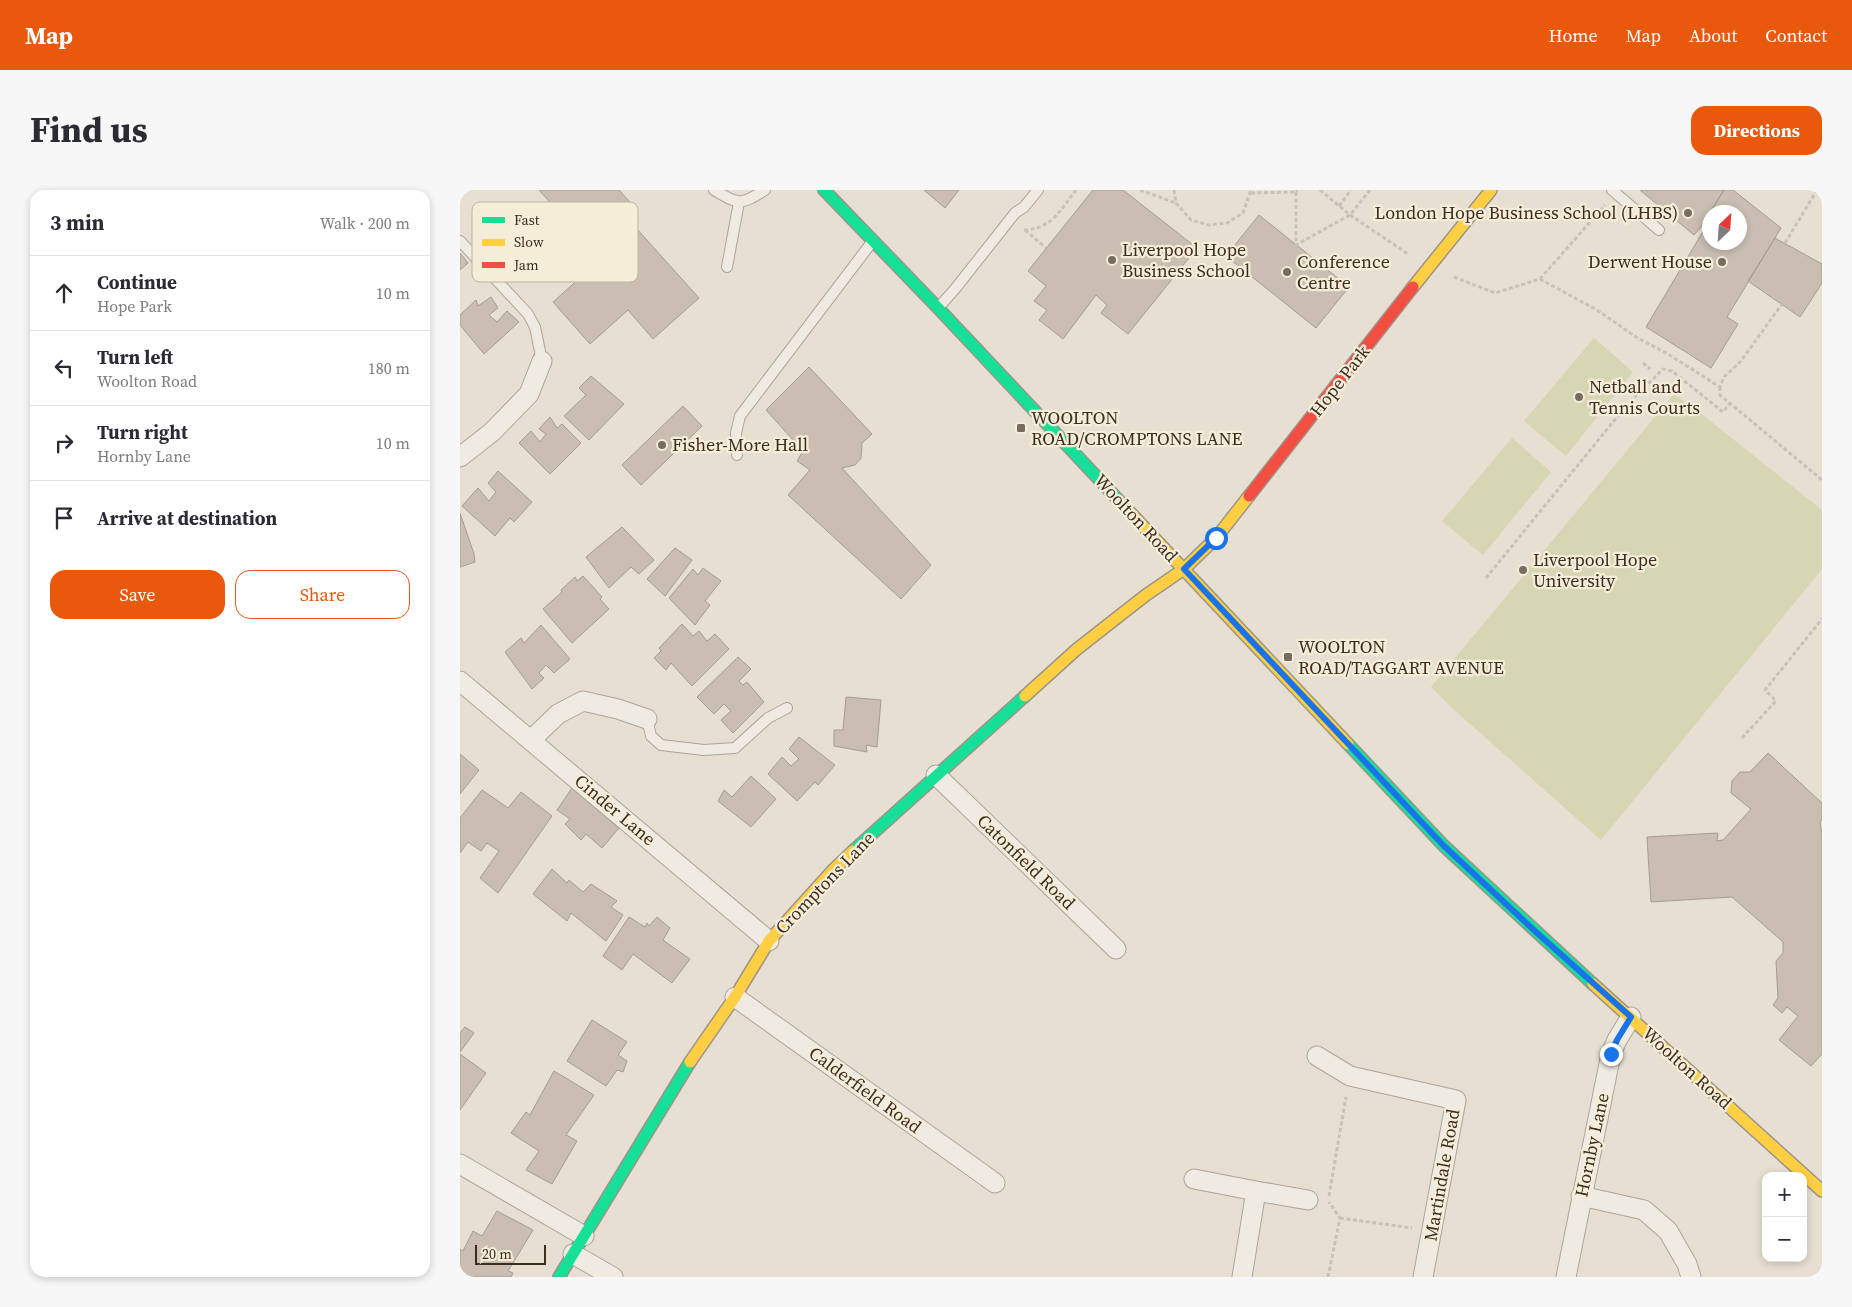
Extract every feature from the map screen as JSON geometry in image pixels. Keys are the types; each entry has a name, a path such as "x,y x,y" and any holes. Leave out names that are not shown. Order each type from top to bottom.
{"street":[{"name":"Woolton Road","path":"824,190 938,308 1444,846 1536,932 1822,1190"},
{"name":"Hope Park","path":"1184,569 1228,525 1491,190"},
{"path":"460,457 492,432 529,394 542,361"},
{"name":"Cromptons Lane","path":"559,1277 685,1069 734,997 769,940 834,869 936,775 1077,649 1146,595 1184,569"},
{"name":"Cinder Lane","path":"460,681 769,940"},
{"path":"531,740 558,714 583,701 618,709 647,719"},
{"name":"Catonfield Road","path":"936,775 1116,949"},
{"name":"Calderfield Road","path":"734,997 995,1183"},
{"name":"Hornby Lane","path":"1566,1277 1611,1054 1631,1017"},
{"name":"Martindale Road","path":"1317,1056 1350,1076 1456,1100 1423,1277"},
{"path":"460,1164 584,1236"},
{"path":"1194,1178 1308,1200"},
{"path":"1242,1277 1256,1191"},
{"path":"1582,1196 1644,1210 1668,1231 1687,1264 1690,1277"},
{"path":"573,1254 613,1277"}],"lane":[{"path":"714,190 731,200 739,202 747,200 765,190"},
{"path":"938,308 1015,213 1024,207 1038,190"},
{"path":"1612,190 1659,230"},
{"path":"727,267 739,202"},
{"path":"460,241 472,254"},
{"path":"737,455 736,433 740,416 873,241"},
{"path":"498,282 528,314 535,327 542,361"},
{"path":"647,719 651,736 661,745 704,750 735,748 768,718 787,708"}],"path":[{"path":"1140,190 1176,203 1191,220 1209,225 1227,224 1243,213 1251,192 1296,191 1296,245 1350,215 1370,190"},
{"path":"1174,190 1176,203"},
{"path":"1320,190 1350,215 1428,268 1495,293 1540,279 1606,204"},
{"path":"1339,206 1351,190"},
{"path":"1785,243 1817,190"},
{"path":"1024,230 1046,248"},
{"path":"1540,279 1597,310 1720,387"},
{"path":"1782,304 1741,361 1724,377 1720,387 1720,395 1822,480"},
{"path":"1643,363 1650,369"},
{"path":"1486,578 1626,406 1663,369 1672,371 1722,412 1730,403"},
{"path":"1742,738 1776,701 1766,690 1822,619"},
{"path":"1350,1076 1328,1202 1340,1218 1432,1231"},
{"path":"1328,1277 1340,1218"}],"green space":[{"name":"Netball and Tennis Courts","path":"1594,338 1633,372 1566,456 1524,421"},
{"path":"1674,394 1822,510 1822,569 1601,840 1452,708 1431,687"},
{"path":"1512,438 1551,472 1483,555 1442,521"}],"building":[{"path":"539,190 619,190 630,202 550,202"},
{"path":"924,190 959,190 945,208"},
{"name":"Liverpool Hope Business School","path":"1093,190 1123,190 1197,248 1128,334 1101,313 1107,305 1096,295 1063,339 1039,320 1047,310 1034,301 1046,286 1028,271"},
{"name":"London Hope Business School (LHBS)","path":"1640,190 1724,190 1715,205 1702,205 1702,226 1694,235"},
{"name":"Derwent House","path":"1724,190 1733,190 1781,228 1727,317 1738,324 1711,368 1646,327 1702,233 1702,250 1747,250 1747,205 1714,205"},
{"name":"Conference Centre","path":"1259,215 1349,287 1316,328 1226,256"},
{"path":"638,230 699,298 653,339 628,310 590,344 553,302 575,282 638,282"},
{"path":"1775,238 1822,264 1822,283 1800,317 1748,281"},
{"path":"460,253 468,263 460,270"},
{"path":"491,297 498,308 489,315 497,322 507,311 519,322 484,354 460,325 460,315 476,300 478,306"},
{"path":"809,367 872,434 862,443 861,458 855,465 842,468 931,565 901,599 788,495 810,470 797,461 803,451 766,410"},
{"path":"591,376 624,404 589,440 564,416 586,395 579,388"},
{"name":"Fisher-More Hall","path":"683,406 702,426 641,485 622,465"},
{"path":"550,417 557,428 562,424 581,443 550,474 519,443 531,431 540,442 546,434 539,429"},
{"path":"498,471 532,502 514,522 510,518 495,536 462,506 478,488 489,501 496,492 488,483"},
{"path":"460,513 475,562 460,567"},
{"path":"622,527 654,560 639,574 631,567 609,588 586,557"},
{"path":"675,548 692,560 665,596 647,579"},
{"path":"703,568 721,581 705,601 710,605 695,625 669,598 693,569 698,575"},
{"path":"583,576 602,597 600,599 609,609 572,643 543,609 575,577 577,581"},
{"path":"682,624 693,636 699,631 707,641 715,634 729,649 692,686 671,663 666,670 654,658 661,651 659,648"},
{"path":"541,625 570,659 554,673 546,665 539,673 544,678 532,689 505,652 521,638 524,643"},
{"path":"738,657 751,669 739,681 743,685 747,682 764,702 733,733 721,720 731,711 724,704 714,714 697,697"},
{"path":"846,697 881,700 877,747 866,745 867,752 834,746 834,730 843,730"},
{"path":"799,737 835,765 818,785 815,782 797,801 768,774 782,757 791,766 799,759 789,749"},
{"path":"1768,753 1822,803 1822,820 1820,821 1822,835 1822,1054 1811,1066 1779,1040 1798,1016 1787,1007 1782,1013 1773,1005 1778,998 1776,961 1783,953 1783,942 1732,897 1651,902 1647,837 1718,833 1717,841 1723,840 1751,809 1731,793 1732,781 1740,772 1750,772"},
{"path":"460,754 479,770 460,794"},
{"path":"751,776 776,799 751,827 718,801 724,790 732,797"},
{"path":"572,788 619,828 602,848 586,834 581,840 565,824 570,819 557,810"},
{"path":"482,790 508,808 521,792 552,816 498,893 480,878 499,851 487,843 481,851 468,842 460,853 460,818"},
{"path":"552,869 567,883 569,880 583,892 591,884 617,901 611,907 623,915 606,941 571,913 567,921 533,894"},
{"path":"629,917 645,927 647,923 649,926 657,917 670,928 663,940 690,959 672,983 633,954 622,970 603,956"},
{"path":"592,1020 627,1042 618,1055 627,1061 623,1072 617,1070 606,1086 567,1061"},
{"path":"465,1027 474,1033 460,1052 460,1033"},
{"path":"460,1054 486,1073 460,1110"},
{"path":"554,1071 594,1095 566,1135 577,1141 552,1184 526,1170 539,1151 511,1133 526,1112 530,1115"},
{"path":"497,1211 533,1230 508,1271 513,1273 511,1277 460,1276 460,1249 463,1251 473,1231 482,1236"}],"traffic: fast":[{"path":"824,190 1125,507"},
{"path":"853,851 1025,696"},
{"path":"1348,744 1444,846 1593,984"},
{"path":"559,1277 690,1062"}],"traffic: slow":[{"path":"1413,287 1491,190"},
{"path":"1025,696 1077,649 1146,595 1184,569 1216,538 1249,496"},
{"path":"1125,507 1348,744"},
{"path":"690,1062 735,997 769,941 834,869 853,851"},
{"path":"1593,984 1822,1191"}],"traffic: jam":[{"path":"1249,496 1413,287"}],"place":[{"name":"London Hope Business School (LHBS)","path":"1688,213"},
{"name":"Liverpool Hope Business School","path":"1112,260"},
{"name":"Derwent House","path":"1722,262"},
{"name":"Conference Centre","path":"1287,272"},
{"name":"Netball and Tennis Courts","path":"1579,397"},
{"name":"WOOLTON ROAD/CROMPTONS LANE","path":"1021,428"},
{"name":"Fisher-More Hall","path":"662,445"},
{"name":"Liverpool Hope University","path":"1523,570"},
{"name":"WOOLTON ROAD/TAGGART AVENUE","path":"1288,657"}],"route":[{"path":"1216,538 1184,569 1444,846 1631,1017 1611,1054"}]}
